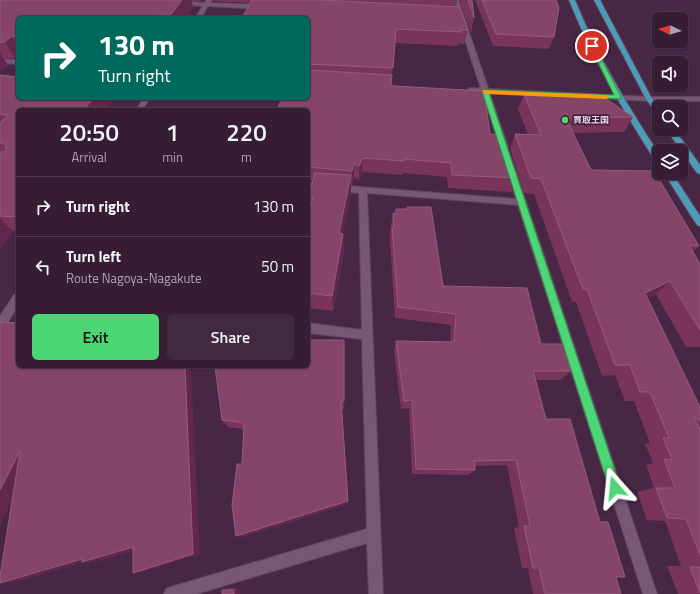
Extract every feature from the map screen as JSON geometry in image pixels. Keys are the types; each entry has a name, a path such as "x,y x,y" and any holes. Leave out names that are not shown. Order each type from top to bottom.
{"main road":[{"path":"572,0 579,20 618,97 652,149"},
{"path":"597,0 652,103"},
{"path":"675,136 700,171"},
{"path":"672,180 700,223"}],"street":[{"path":"456,0 457,16 485,91 650,594"},
{"path":"176,3 208,2 270,7"},
{"path":"199,16 208,2"},
{"path":"0,61 16,62"},
{"path":"462,90 649,99 700,99"},
{"path":"310,186 522,202"},
{"path":"363,190 376,594"},
{"path":"0,325 16,301"},
{"path":"310,328 367,335"},
{"path":"171,594 373,534"}],"building":[{"path":"0,0 182,0 170,16 164,16 160,14 158,16 16,16 16,36 12,36 5,42 0,42"},
{"path":"252,0 319,0 460,7 468,30 460,30 461,32 396,29 393,68 310,64 310,16 243,16"},
{"path":"468,0 472,0 474,17"},
{"path":"482,0 556,0 559,8 554,37 496,34"},
{"path":"310,70 392,75 391,85 394,86 484,91 490,134 503,135 518,178 452,175 451,163 404,159 404,161 363,158 359,166 354,164 352,171 310,167 310,108 278,108 281,100 310,100"},
{"path":"0,75 16,77 16,100 92,100 86,108 16,108 16,217 0,216 0,152 6,151 6,145 4,143 0,143 0,123 8,115 0,114"},
{"path":"524,94 603,97 633,117 566,118 591,170 652,171 652,180 659,180 699,246 689,245 700,264 700,330 670,281 645,293 700,407 700,421 694,417 700,429 700,555 686,519 667,518 656,488 675,488 664,459 672,460 663,438 669,438 650,392 640,392 630,365 615,365 587,289 583,289 541,179 531,178 515,134 541,135"},
{"path":"315,173 351,175 339,233 343,234 332,296 310,293 310,209 313,197 310,196 310,189"},
{"path":"407,207 431,207 443,286 527,288 541,344 563,344 571,371 533,371 546,419 570,419 600,522 608,522 625,577 616,577 621,594 545,594 539,568 533,568 524,526 530,526 516,460 474,461 475,470 416,469 412,400 404,401 396,341 454,342 456,314 398,307 392,227 394,227 393,213 396,214 396,209 407,209"},
{"path":"1,322 16,323 16,368 185,368 193,554 133,573 133,547 82,562 82,559 0,583 20,451 0,490"},
{"path":"310,340 344,340 344,401 341,401 348,501 236,536 232,505 237,464 242,464 244,423 222,420 215,368 310,368"},
{"path":"690,567 700,567 700,593"},
{"path":"222,590 234,590 234,594 222,594"}],"slow traffic":[{"path":"486,93 485,91 606,97"}],"place":[{"name":"買取王国","path":"565,120"}],"route":[{"path":"592,46 618,97 485,91 615,488"}]}
